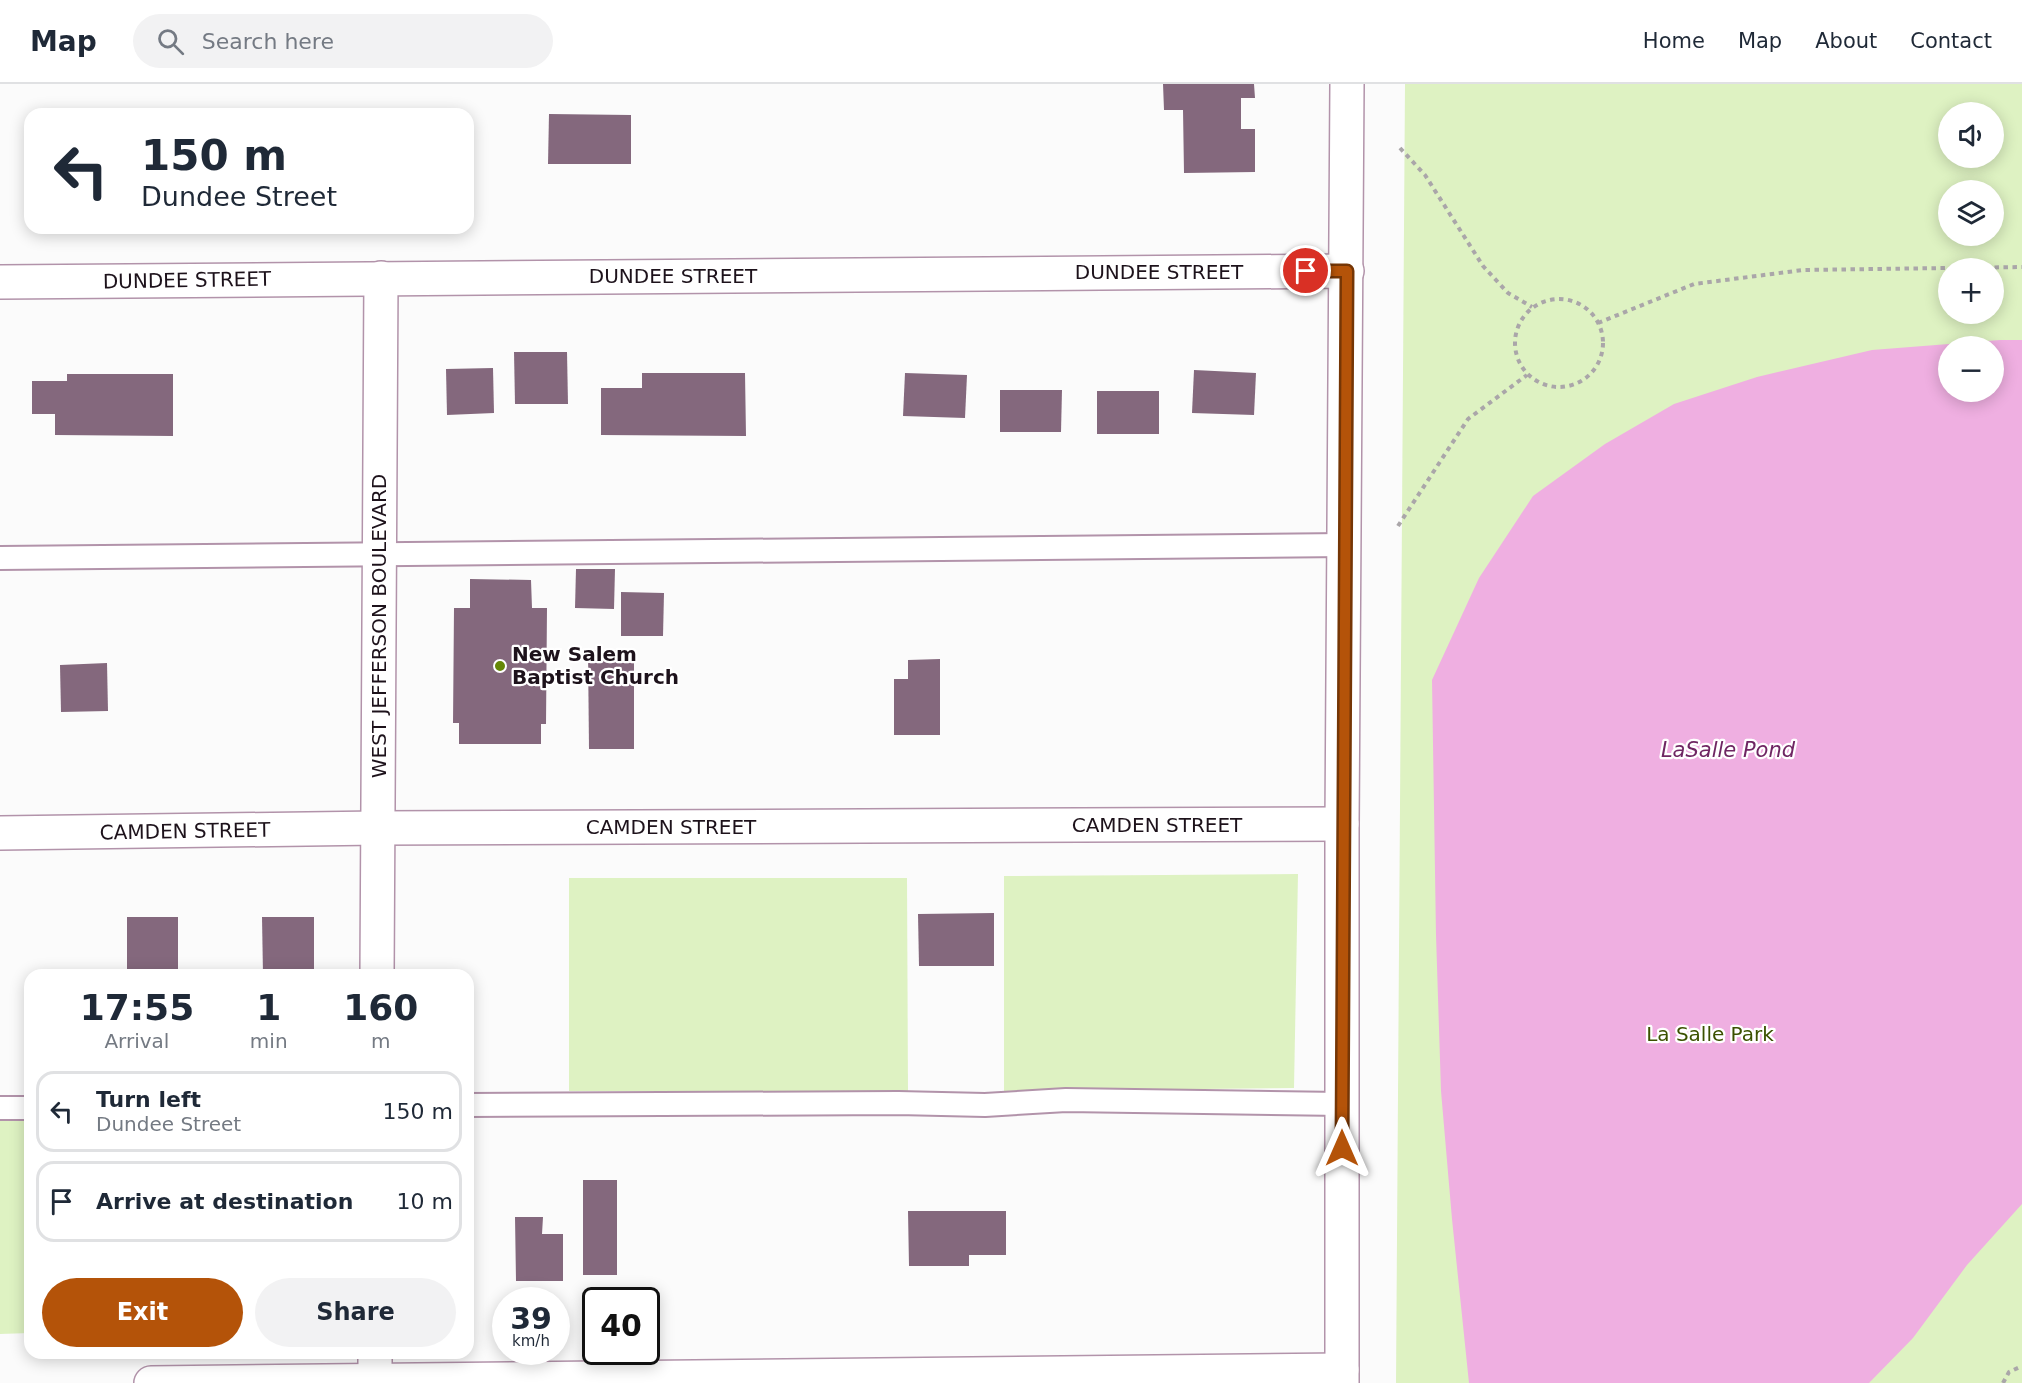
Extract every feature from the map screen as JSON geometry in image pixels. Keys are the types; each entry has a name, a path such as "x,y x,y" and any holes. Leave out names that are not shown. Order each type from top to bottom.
{"street":[{"path":"151,1383 375,1367 1342,1376 1342,824 1347,84"},
{"name":"DUNDEE STREET","path":"0,282 1347,271"},
{"name":"WEST JEFFERSON BOULEVARD","path":"377,969 381,278"},
{"name":"CAMDEN STREET","path":"0,833 378,828 1342,824"}],"lane":[{"path":"0,558 1345,545"},
{"path":"474,1105 984,1104 1066,1100 1342,1104"},
{"path":"0,1108 24,1108"}],"path":[{"path":"1400,148 1425,175 1483,266 1508,293 1532,307"},
{"path":"1598,323 1694,284 1803,270 2022,267"},
{"path":"1561,298 1576,302 1589,310 1598,323 1603,336 1598,364 1591,375 1579,383 1566,388 1539,383 1527,375 1518,362 1514,347 1515,332 1522,318 1532,307 1546,300 1561,298"},
{"path":"1398,526 1468,419 1527,375"},
{"path":"2003,1383 2009,1372 2022,1366"}],"green space":[{"name":"LaSalle Pond","path":"1405,84 2022,84 2022,1383 1396,1383"},
{"path":"1298,874 1294,1088 1004,1091 1004,876"},
{"path":"569,878 907,878 908,1091 569,1091"},
{"path":"0,1121 24,1121 24,1333 0,1334"}],"water":[{"name":"LaSalle Pond","path":"2004,340 2022,340 2022,1204 1967,1265 1913,1338 1869,1383 1469,1383 1441,1091 1432,680 1479,578 1533,496 1605,444 1674,404 1757,377 1872,350 1938,345 1938,402 2004,402"}],"building":[{"path":"1163,84 1254,84 1255,98 1241,98 1241,129 1255,129 1255,172 1184,173 1183,110 1164,110"},
{"path":"549,114 631,115 631,164 548,164"},
{"path":"514,352 567,352 568,404 515,404"},
{"path":"493,368 494,413 447,415 446,369"},
{"path":"1194,370 1256,373 1254,415 1192,413"},
{"path":"642,373 745,373 746,436 601,435 601,388 642,388"},
{"path":"905,373 967,375 965,418 903,416"},
{"path":"67,374 173,374 173,436 55,435 55,414 32,414 32,381 67,381"},
{"path":"1000,390 1062,390 1061,432 1000,432"},
{"path":"1097,391 1159,391 1159,434 1097,434"},
{"path":"576,569 615,569 614,609 575,608"},
{"name":"New Salem Baptist Church","path":"470,579 531,580 532,608 547,608 546,724 541,724 541,744 459,744 459,723 453,723 454,608 470,608"},
{"path":"621,592 664,593 663,636 621,636"},
{"path":"588,650 634,650 634,749 589,749"},
{"path":"940,659 940,735 894,735 894,679 908,679 908,660"},
{"path":"107,663 108,711 61,712 60,665"},
{"path":"994,913 994,966 919,966 918,914"},
{"path":"127,917 178,917 178,969 127,969"},
{"path":"262,917 314,917 314,969 263,969"},
{"path":"583,1180 617,1180 617,1275 583,1275"},
{"path":"908,1211 1006,1211 1006,1255 969,1255 969,1266 909,1266"},
{"path":"515,1217 543,1217 542,1234 563,1234 563,1281 516,1281"}],"place":[{"name":"New Salem Baptist Church","path":"500,666"}],"route":[{"path":"1306,271 1347,271 1342,1148"}],"park label":[{"name":"La Salle Park","path":"1710,1034"}]}
